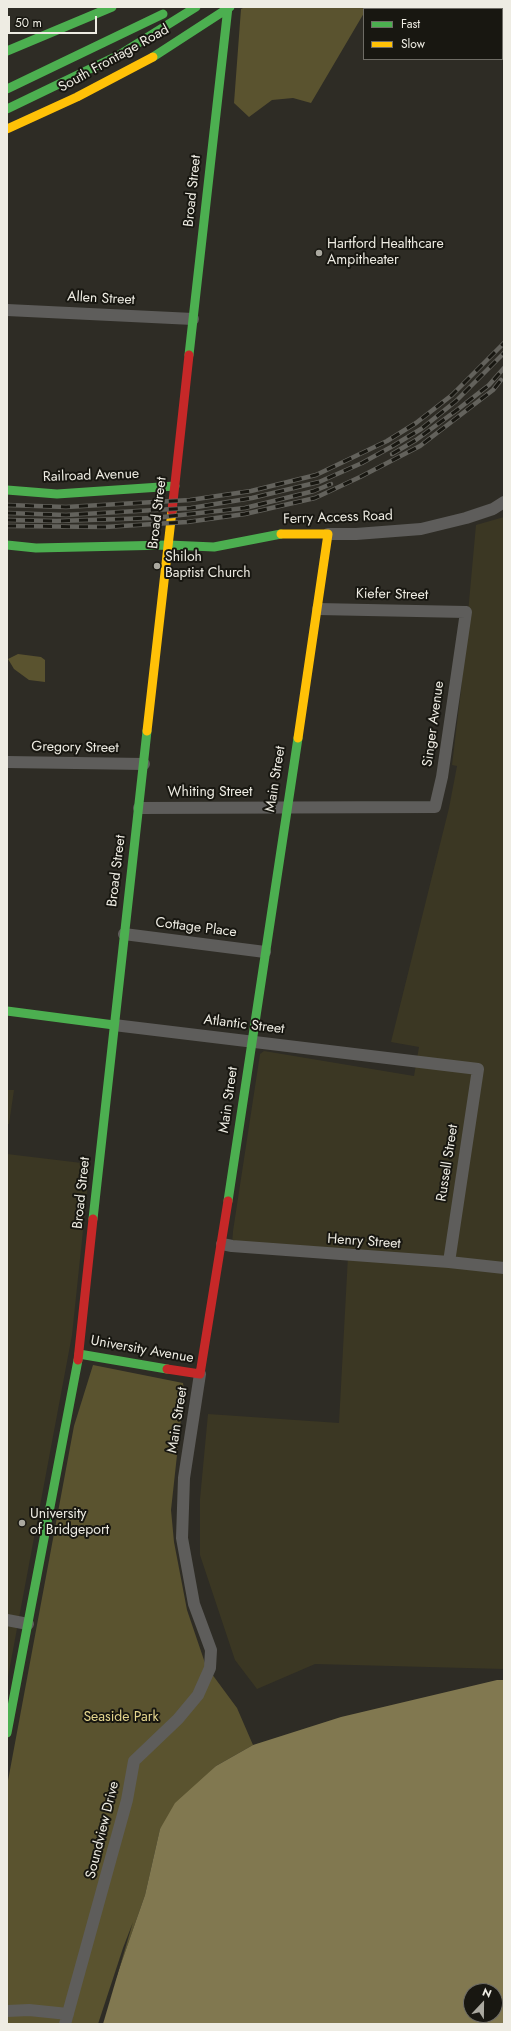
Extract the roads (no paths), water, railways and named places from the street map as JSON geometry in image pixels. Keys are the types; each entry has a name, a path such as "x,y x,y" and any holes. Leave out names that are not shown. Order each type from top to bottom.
{"main road":[{"path":"7,50 112,7"},
{"path":"7,109 102,64 153,35 196,7"},
{"name":"South Frontage Road","path":"7,129 77,97 147,61 228,7"},
{"name":"Broad Street","path":"7,1733 79,1354 124,934 176,486 228,7"},
{"path":"7,89 172,10"},
{"name":"Railroad Avenue","path":"7,490 58,494 176,486"},
{"name":"Ferry Access Road","path":"169,545 214,547 280,534 328,534"},
{"name":"Main Street","path":"200,1374 222,1244 253,1041 286,808 318,609 328,534"},
{"path":"7,545 36,548 169,545"},
{"name":"Atlantic Street","path":"7,1010 114,1025"},
{"name":"University Avenue","path":"79,1354 200,1374"}],"street":[{"name":"Allen Street","path":"7,310 193,319"},
{"name":"Ferry Access Road","path":"328,534 356,534 421,529 486,512 504,502"},
{"name":"Kiefer Street","path":"318,609 466,612"},
{"name":"Singer Avenue","path":"401,807 436,807 442,777 466,612"},
{"name":"Gregory Street","path":"7,762 144,764"},
{"name":"Whiting Street","path":"139,808 401,807"},
{"name":"Cottage Place","path":"124,934 265,952"},
{"name":"Atlantic Street","path":"114,1025 478,1069"},
{"name":"Russell Street","path":"449,1262 478,1069"},
{"name":"Henry Street","path":"222,1244 348,1256 449,1262 504,1268"},
{"name":"Main Street","path":"200,1374 184,1478 182,1538 194,1604 210,1650 210,1668"},
{"path":"7,1620 28,1624"},
{"name":"Soundview Drive","path":"67,2019 127,1800 134,1761 178,1719 198,1695 210,1668"},
{"path":"7,2011 29,2010 67,2019"}],"railway":[{"path":"7,505 66,507 190,500 251,491 316,475 387,441 416,423 452,395 504,343"},
{"path":"7,513 66,515 191,508 252,498 319,482 362,463 421,429 456,401 504,353"},
{"path":"392,454 416,440 457,410 489,385 504,368"},
{"path":"7,526 105,527 187,522 245,514 315,498 420,446 493,390 501,380"},
{"path":"7,520 57,521 154,518 245,508 314,491 331,484"}],"place":[{"name":"Hartford Healthcare Ampitheater","path":"319,253"},
{"name":"Shiloh Baptist Church","path":"157,566"},
{"name":"University of Bridgeport","path":"22,1523"}],"park label":[{"name":"Seaside Park","path":"121,1718"}]}
